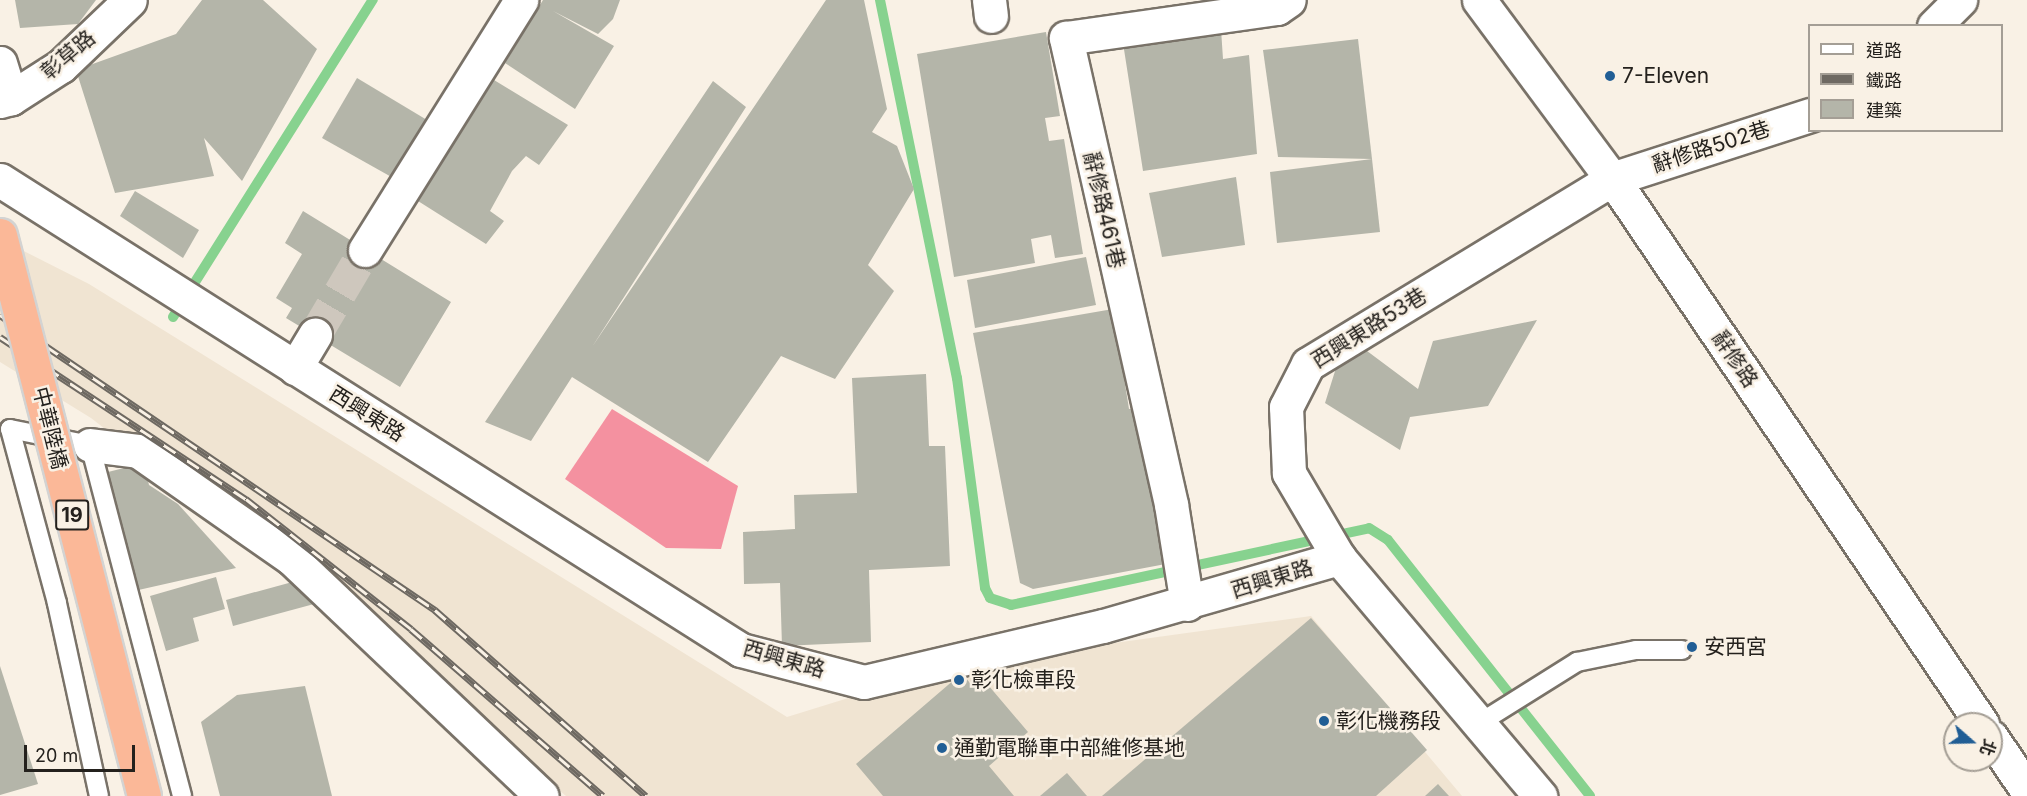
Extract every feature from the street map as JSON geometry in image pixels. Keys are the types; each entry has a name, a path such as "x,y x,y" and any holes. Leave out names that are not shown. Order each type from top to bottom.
{"main road":[{"name":"中華陸橋","path":"0,235 144,796"}],"street":[{"name":"彰草路","path":"6,100 61,66 130,0"},
{"path":"365,250 522,0"},
{"name":"辭修路461巷","path":"1187,604 1171,504 1066,38 1277,8 1289,0"},
{"name":"辭修路","path":"1479,0 1612,179 1974,712"},
{"path":"1936,24 1960,0"},
{"path":"0,63 6,100"},
{"name":"辭修路502巷","path":"1612,179 1808,115"},
{"name":"西興東路53巷","path":"1339,558 1288,472 1286,407 1308,364 1612,179"},
{"name":"西興東路","path":"0,180 295,368 752,652 864,682 1187,604 1339,558 1540,796"},
{"path":"295,368 315,334"},
{"path":"90,445 138,451 291,559 542,796"},
{"path":"2003,755 2027,790"}],"lane":[{"path":"99,796 57,603 10,429 90,445 182,796"},
{"path":"1478,724 1577,662 1636,650 1682,650"}],"shaded area":[{"path":"0,239 89,284 787,717 955,665 1311,616 1462,796 566,796 462,706 91,418 0,362"},
{"path":"612,409 738,486 721,549 666,548 565,479"}],"building":[{"path":"15,0 96,0 78,24 20,28"},
{"path":"202,0 263,0 317,49 242,181 204,138 214,176 115,193 76,70 176,34"},
{"path":"543,0 620,0 613,19 598,34 553,11 614,46 575,109 505,63"},
{"path":"826,0 864,0 887,109 872,132 897,146 914,189 868,265 894,291 835,379 781,356 708,462 572,377 531,441 485,422 713,81 746,107 592,347"},
{"path":"1221,29 1223,59 1249,55 1257,154 1143,171 1123,43"},
{"path":"1046,32 1060,116 1045,118 1049,141 1064,139 1083,254 1055,258 1051,235 1031,239 1035,263 954,277 917,54"},
{"path":"1358,39 1372,159 1278,157 1263,50"},
{"path":"357,78 432,123 395,179 322,138"},
{"path":"494,80 568,125 539,165 526,156 512,171 490,211 504,221 486,244 418,201"},
{"path":"1372,159 1380,232 1277,243 1270,172"},
{"path":"1236,177 1245,245 1162,257 1149,193"},
{"path":"135,191 199,230 183,258 120,216"},
{"path":"303,211 451,302 400,387 286,318 292,308 276,298 302,254 285,243"},
{"path":"1086,257 1096,305 975,328 967,280"},
{"path":"1113,309 1129,409 1146,407 1171,563 1033,589 1020,583 973,333"},
{"path":"1537,320 1488,406 1410,417 1400,450 1325,403 1336,368 1359,345 1418,389 1433,341"},
{"path":"926,374 929,446 945,446 950,566 869,570 871,642 782,646 780,583 744,584 743,532 795,529 794,495 857,493 852,378"},
{"path":"144,463 149,485 178,504 236,568 134,591 104,473"},
{"path":"216,577 225,609 193,618 199,641 166,651 150,596"},
{"path":"307,578 314,604 233,626 226,600"},
{"name":"彰化機務段","path":"1311,618 1427,750 1376,796 1102,796"},
{"path":"0,666 38,784 0,795"},
{"name":"通勤電聯車中部維修基地","path":"962,673 973,687 983,679 1028,732 989,766 1014,796 883,796 856,764"},
{"path":"305,686 332,796 220,796 201,722 237,695"},
{"name":"通勤電聯車中部維修基地","path":"1067,773 1087,796 1040,796"},
{"name":"彰化機務段","path":"1438,784 1449,796 1425,796"}],"waterway":[{"path":"173,317 373,0"},
{"path":"880,0 957,378 985,588 990,598 1011,605 1369,528 1388,540 1590,796"}],"tunnel":[{"path":"315,335 365,250"}],"railway":[{"path":"0,315 435,610 646,796"},
{"path":"0,337 246,499 411,629 603,796"}],"place":[{"name":"7-Eleven","path":"1610,76"},
{"name":"安西宮","path":"1692,647"},
{"name":"彰化檢車段","path":"959,680"},
{"name":"彰化機務段","path":"1324,721"},
{"name":"通勤電聯車中部維修基地","path":"942,748"}]}
